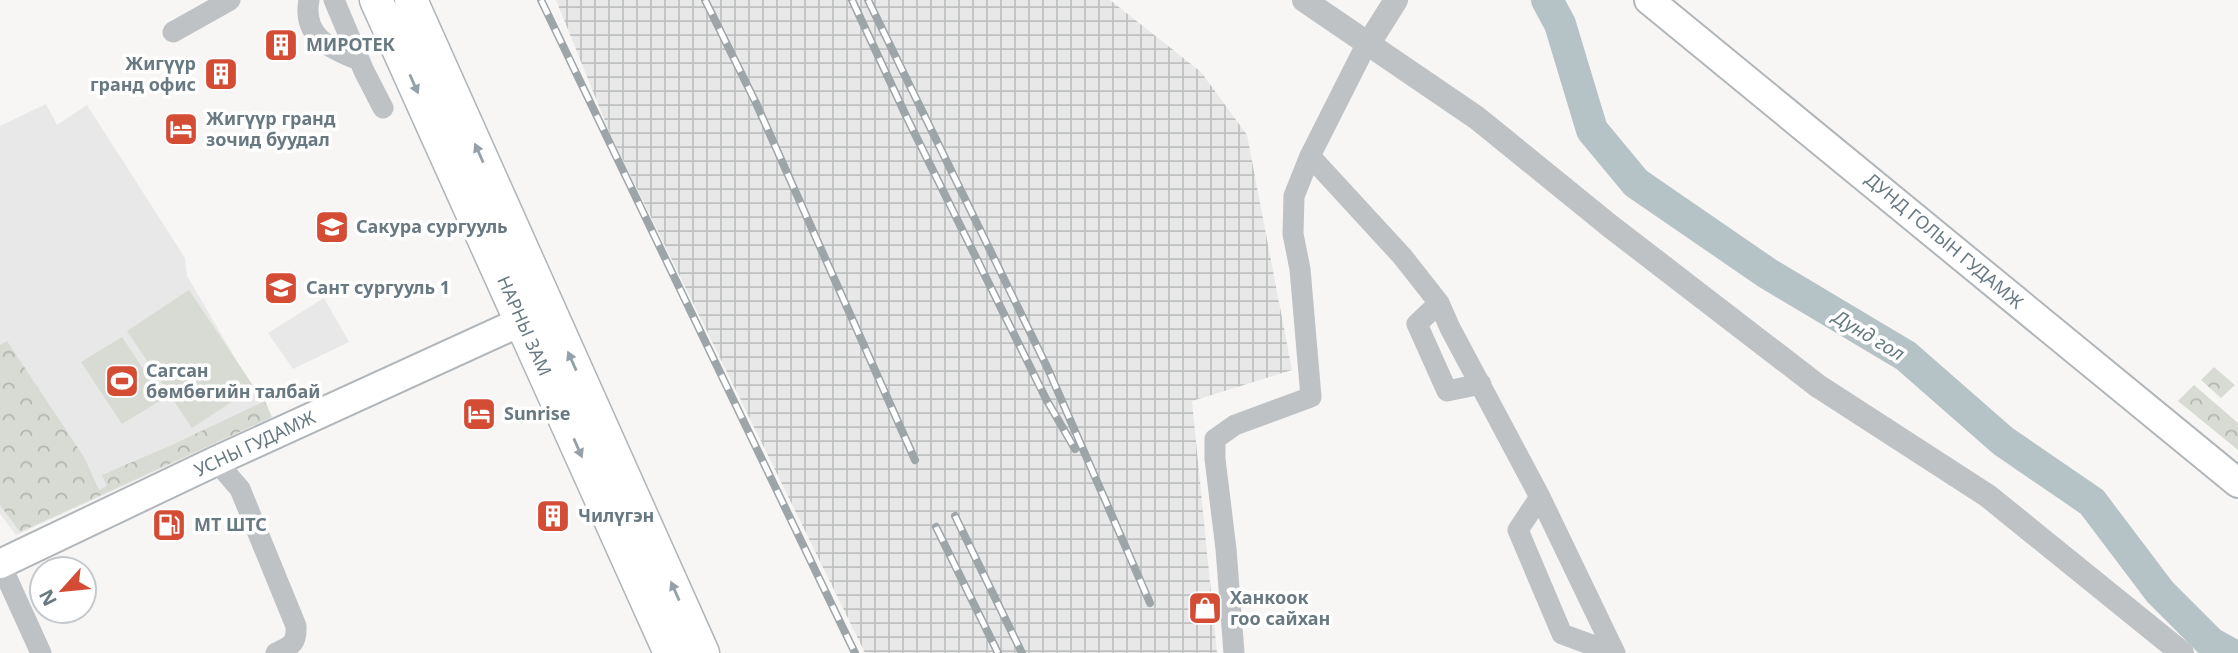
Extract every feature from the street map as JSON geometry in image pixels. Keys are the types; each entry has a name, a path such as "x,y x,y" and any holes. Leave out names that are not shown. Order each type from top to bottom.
{"main road":[{"name":"НАРНЫ ЗАМ","path":"376,0 703,653"},
{"name":"НАРНЫ ЗАМ","path":"411,0 670,653"},
{"name":"ДУНД ГОЛЫН ГУДАМЖ","path":"1649,0 2238,483"},
{"name":"УСНЫ ГУДАМЖ","path":"0,564 216,461 535,315"}],"street":[{"path":"173,32 230,0"},
{"path":"309,0 307,8 311,29 326,46 359,60"},
{"path":"334,0 383,108"},
{"path":"1304,0 1477,118 1610,226 1818,386 1988,496 2182,653"},
{"path":"1234,653 1215,439 1235,425 1311,397 1300,269 1293,234 1294,197 1310,156 1362,53 1396,0"},
{"path":"1310,156 1402,256 1439,303 1540,497 1615,653"},
{"path":"1439,303 1417,324 1447,391 1481,384"},
{"path":"216,461 240,489 296,626 296,637 291,646 276,653"},
{"path":"1540,497 1518,530 1562,634 1615,653"},
{"path":"0,564 41,653"}],"shaded area":[{"path":"556,0 1110,0 1201,72 1247,135 1292,370 1192,401 1217,653 865,653 611,136"},
{"path":"46,104 57,125 87,105 185,258 187,276 271,419 16,535 0,514 0,126"},
{"path":"324,298 349,342 293,369 268,333"}],"green space":[{"path":"189,290 254,387 192,428 127,331"},
{"name":"Сагсан бөмбөгийн талбай","path":"122,337 163,399 122,424 81,362"},
{"path":"7,341 84,457 99,490 107,486 102,475 265,401 272,417 20,532 0,505 0,345"},
{"path":"2214,367 2235,385 2221,398 2201,380"},
{"path":"2194,385 2238,423 2238,450 2178,401"}],"waterway":[{"name":"Дунд гол","path":"1547,0 1560,24 1592,130 1636,183 1767,273 1906,356 2003,441 2092,502 2160,592 2211,643 2229,653"}],"railway":[{"path":"541,0 855,653"},
{"path":"705,0 756,103 915,460"},
{"path":"852,0 908,120 1046,399 1075,449"},
{"path":"868,0 1048,369 1150,603"},
{"path":"955,516 1022,653"},
{"path":"936,527 998,653"}],"place":[{"name":"МИРОТЕК","path":"281,45"},
{"name":"Жигүүр гранд офис","path":"221,74"},
{"name":"Жигүүр гранд зочид буудал","path":"181,129"},
{"name":"Сакура сургууль","path":"332,227"},
{"name":"Сант сургууль 1","path":"281,288"},
{"name":"Сагсан бөмбөгийн талбай","path":"122,381"},
{"name":"Sunrise","path":"479,414"},
{"name":"Чилүгэн","path":"553,516"},
{"name":"МТ ШТС","path":"169,525"},
{"name":"Ханкоок гоо сайхан","path":"1205,608"}]}
